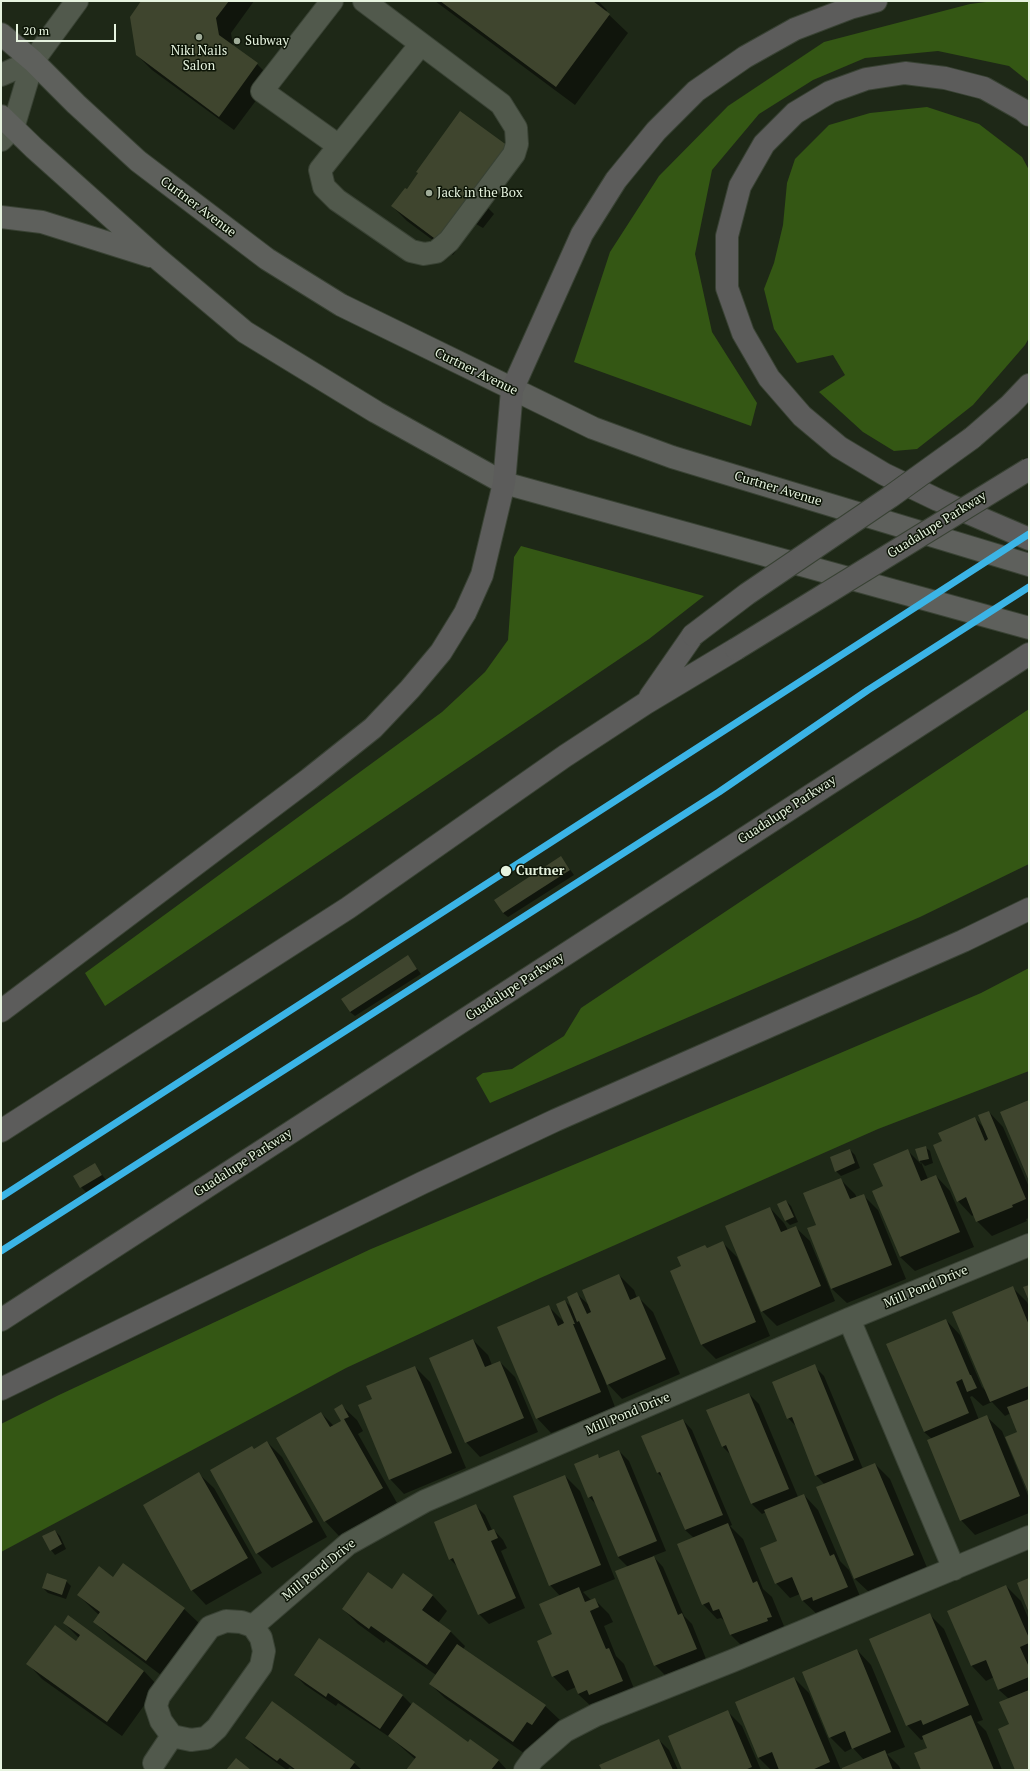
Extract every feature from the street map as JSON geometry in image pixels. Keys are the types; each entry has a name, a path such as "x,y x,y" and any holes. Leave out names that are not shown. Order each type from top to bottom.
{"highway":[{"path":"1,1011 315,774 373,728 410,689 441,652 465,614 482,575 504,483 512,390 582,234 616,180 656,131 696,91 745,57 795,30 850,8 876,1"},
{"path":"1029,115 1023,110 984,88 945,78 905,74 866,79 830,92 795,113 764,144 740,186 727,236 727,288 743,333 769,378 802,416 839,448 884,474 938,500 1029,539"},
{"path":"646,704 693,635 748,594 890,497 972,438 1010,405 1029,385"},
{"name":"Guadalupe Parkway","path":"1,1131 134,1044 348,908 565,756 646,704 1029,469"},
{"name":"Guadalupe Parkway","path":"1,1320 1029,654"},
{"path":"1,1389 422,1183 556,1120 963,941 1029,909"}],"main road":[{"name":"Curtner Avenue","path":"1,34 33,61 76,104 138,161 267,259 341,305 512,390 593,428 672,457 1029,565"},
{"path":"5,128 245,332 376,412 504,483 1029,628"},
{"path":"1,217 42,222 157,258"}],"street":[{"path":"5,128 33,61 77,1"},
{"path":"332,1 262,91 339,146"},
{"path":"364,1 501,104 516,128 517,144 514,154 449,241 436,252 424,254 411,251 337,200 324,187 320,170 421,44"},
{"path":"1,75 33,61"},
{"name":"Mill Pond Drive","path":"253,1626 348,1544 425,1501 849,1319 1029,1244"},
{"path":"849,1319 954,1569"},
{"path":"525,1770 533,1759 565,1732 596,1715 1029,1537"},
{"path":"226,1621 241,1622 253,1626 260,1638 264,1651 261,1666 217,1728 206,1738 191,1740 172,1736 161,1721 156,1706 160,1696 210,1627 226,1621"},
{"path":"154,1763 172,1736"}],"green space":[{"path":"994,1 1029,1 1029,82 1009,66 938,51 865,58 813,80 759,114 712,170 695,254 712,332 757,403 751,426 574,362 610,252 659,176 728,106 824,42 970,4"},
{"path":"927,107 979,124 1022,157 1029,170 1029,338 1025,345 973,405 917,449 894,451 863,432 819,392 845,375 833,355 797,363 774,329 764,289 774,263 783,225 787,183 795,159 829,125 870,113"},
{"path":"521,546 704,596 649,639 105,1006 85,973 442,712 485,672 508,640 514,557"},
{"path":"1029,709 1029,864 920,917 490,1103 476,1078 483,1073 512,1069 564,1036 581,1008"},
{"path":"1029,968 1029,1071 878,1129 538,1279 346,1368 1,1552 1,1424 59,1395 371,1249 763,1086 981,993"}],"building":[{"path":"141,1 229,1 216,18 219,35 258,63 219,117 136,55 130,17"},
{"path":"440,1 593,1 610,14 556,87"},
{"path":"460,111 508,146 438,241 391,206 405,188 407,189 418,173 416,172"},
{"path":"561,856 570,870 503,913 494,900"},
{"path":"408,955 417,969 350,1012 341,999"},
{"path":"1029,1100 1029,1181 1000,1112"},
{"path":"989,1111 1026,1199 1012,1205 1013,1207 976,1222 966,1197 957,1202 933,1145 942,1141 938,1133 975,1117 985,1141 988,1139 978,1115"},
{"path":"926,1146 929,1159 919,1161 915,1149"},
{"path":"850,1149 855,1163 835,1172 830,1157"},
{"path":"908,1149 921,1181 936,1175 960,1232 900,1257 872,1191 883,1186 873,1164"},
{"path":"95,1163 102,1175 80,1188 73,1176"},
{"path":"841,1178 850,1199 864,1194 892,1265 831,1289 807,1228 816,1225 803,1193"},
{"path":"786,1200 794,1217 785,1221 777,1204"},
{"path":"770,1207 781,1232 796,1226 821,1286 761,1312 725,1226"},
{"path":"723,1241 756,1322 701,1345 670,1271 681,1266 677,1257 705,1245 707,1248"},
{"path":"619,1274 630,1300 639,1296 666,1359 607,1385 579,1321 577,1322 567,1297 577,1292 587,1314 591,1312 582,1290"},
{"path":"1029,1285 1029,1301 1023,1287"},
{"path":"1013,1286 1029,1325 1029,1386 990,1402 952,1312"},
{"path":"565,1300 575,1324 573,1324 601,1392 536,1419 497,1327 549,1305 558,1326 564,1323 556,1304"},
{"path":"946,1319 977,1388 967,1392 962,1379 956,1382 969,1413 924,1432 886,1344"},
{"path":"473,1339 485,1367 500,1361 524,1418 465,1443 429,1358"},
{"path":"815,1364 854,1460 815,1476 792,1417 787,1419 772,1382"},
{"path":"415,1366 452,1453 389,1480 358,1405 372,1399 366,1386"},
{"path":"749,1393 789,1489 751,1504 726,1445 722,1447 706,1410"},
{"path":"1029,1399 1029,1494 1005,1437 1017,1432 1007,1407"},
{"path":"342,1404 349,1417 344,1419 383,1488 324,1522 276,1438 321,1412 330,1427 341,1421 334,1409"},
{"path":"987,1415 1020,1496 960,1521 927,1440"},
{"path":"683,1419 723,1515 685,1530 660,1472 657,1473 641,1436"},
{"path":"267,1441 313,1522 256,1554 210,1470 252,1446 254,1449"},
{"path":"619,1450 657,1541 618,1557 592,1496 588,1498 574,1464 598,1454 599,1458"},
{"path":"875,1463 914,1555 854,1579 816,1487"},
{"path":"199,1472 248,1558 191,1591 143,1505"},
{"path":"565,1475 601,1565 549,1586 513,1496"},
{"path":"804,1494 830,1556 834,1554 848,1587 813,1601 812,1597 802,1601 792,1577 775,1584 760,1548 777,1541 764,1510"},
{"path":"476,1504 488,1531 494,1529 498,1538 491,1541 516,1598 478,1615 453,1558 449,1560 434,1522"},
{"path":"728,1523 753,1583 757,1581 772,1617 767,1618 768,1621 730,1635 719,1609 713,1611 709,1602 702,1605 677,1544"},
{"path":"55,1530 62,1544 50,1551 42,1536"},
{"path":"654,1556 678,1615 682,1613 697,1649 654,1666 615,1571"},
{"path":"123,1563 185,1608 146,1661 93,1622 100,1612 77,1595 99,1566 113,1577"},
{"path":"368,1572 392,1589 403,1573 433,1595 422,1610 451,1631 427,1665 371,1626 369,1629 342,1609"},
{"path":"47,1573 67,1580 62,1595 42,1588"},
{"path":"1029,1578 1029,1613 1017,1583"},
{"path":"1006,1585 1029,1638 1029,1643 1020,1647 1029,1667 1029,1677 998,1690 986,1660 971,1666 947,1611"},
{"path":"579,1587 585,1602 595,1598 599,1607 590,1611 606,1649 609,1648 623,1681 589,1695 587,1690 578,1694 568,1670 552,1677 537,1641 552,1634 539,1604"},
{"path":"930,1613 969,1705 923,1725 921,1720 906,1726 869,1639"},
{"path":"68,1615 144,1671 107,1722 26,1664 55,1625 76,1641 80,1635 63,1623"},
{"path":"319,1638 403,1695 380,1729 328,1693 326,1697 294,1675"},
{"path":"457,1644 546,1705 532,1725 527,1722 513,1742 429,1684"},
{"path":"857,1649 891,1732 852,1749 845,1731 829,1738 802,1672"},
{"path":"794,1677 830,1762 812,1770 779,1770 772,1752 758,1758 735,1702"},
{"path":"1029,1690 1029,1770 1015,1770 998,1729 1009,1724 999,1702"},
{"path":"272,1701 355,1762 349,1770 296,1770 280,1758 277,1761 245,1738"},
{"path":"413,1702 468,1742 470,1739 499,1760 491,1770 406,1770 416,1757 388,1736"},
{"path":"728,1710 752,1767 745,1770 682,1770 668,1736"},
{"path":"971,1715 994,1770 921,1770 914,1753 927,1748 922,1736"},
{"path":"659,1739 673,1770 602,1770 599,1765"},
{"path":"885,1750 893,1770 842,1770 842,1768"},
{"path":"236,1758 251,1770 226,1770"}],"transit line":[{"path":"1,1197 1029,534"},
{"path":"1,1251 719,792 868,690 1029,587"}],"place":[{"name":"Niki Nails Salon","path":"199,37"},
{"name":"Subway","path":"237,41"},
{"name":"Jack in the Box","path":"429,193"},
{"name":"Curtner","path":"506,871"}]}
